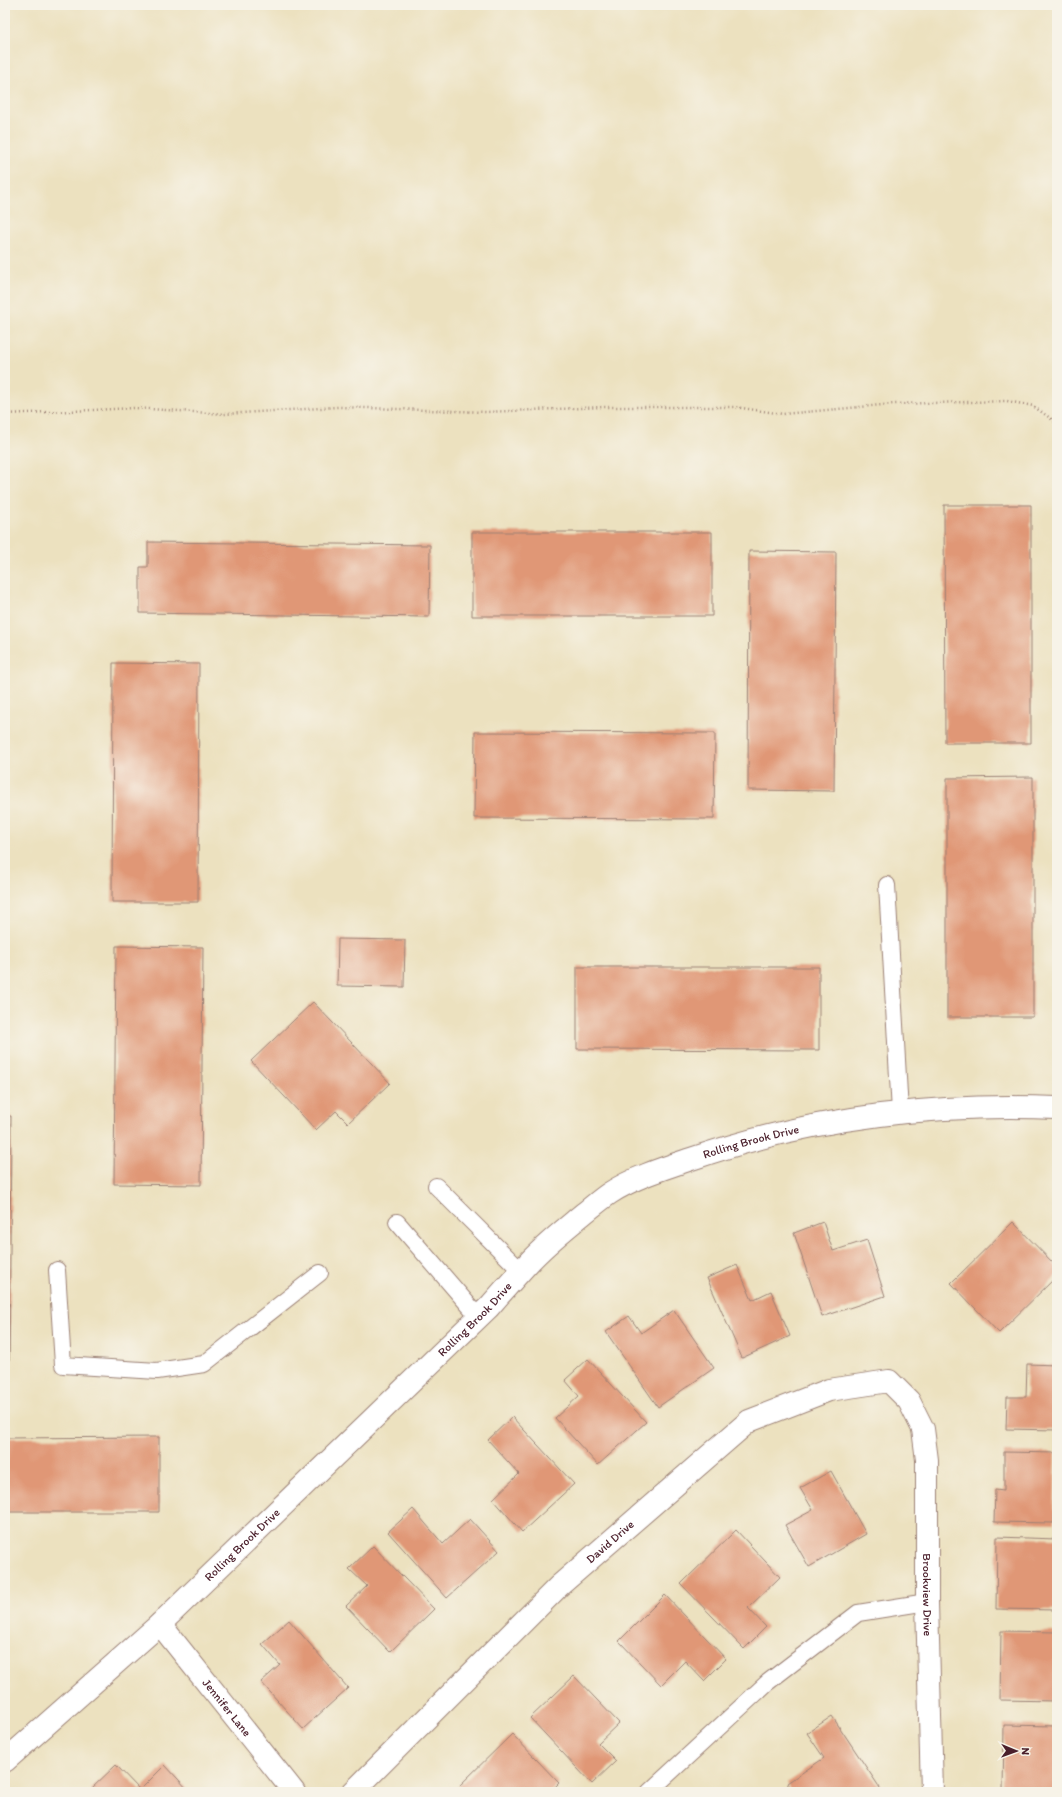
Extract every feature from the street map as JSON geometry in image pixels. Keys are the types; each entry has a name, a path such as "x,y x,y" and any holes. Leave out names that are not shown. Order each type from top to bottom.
{"street":[{"name":"Rolling Brook Drive","path":"5,1761 160,1624 479,1317 521,1271 559,1234 610,1193 647,1174 718,1149 795,1128 900,1112 944,1108 1023,1106 1057,1108"},
{"name":"David Drive","path":"352,1792 559,1586 749,1421 829,1390 889,1382 909,1401"},
{"name":"Brookview Drive","path":"909,1401 923,1430 927,1460 927,1602 932,1792"},
{"name":"Jennifer Lane","path":"160,1624 294,1792"}],"lane":[{"path":"887,885 900,1112"},
{"path":"436,1186 521,1271"},
{"path":"397,1222 479,1317"},
{"path":"57,1270 63,1364 157,1371 204,1364 320,1273"},
{"path":"650,1792 768,1682 858,1613 927,1602"}],"path":[{"path":"5,414 135,408 224,414 338,407 486,412 642,407 735,407 783,414 893,404 1007,401 1033,406 1057,423"}],"building":[{"path":"944,505 1031,505 1031,743 945,743"},
{"path":"472,532 712,532 712,616 472,616"},
{"path":"148,542 430,545 429,617 140,613 140,567 148,567"},
{"path":"749,551 836,552 834,791 748,790"},
{"path":"113,663 199,664 198,902 112,902"},
{"path":"475,732 715,733 714,819 474,818"},
{"path":"1033,777 1033,1017 947,1017 947,778"},
{"path":"338,939 405,940 404,987 337,986"},
{"path":"116,946 203,947 201,1185 114,1184"},
{"path":"577,967 819,967 819,1050 577,1049"},
{"path":"313,1002 390,1083 348,1123 336,1111 316,1130 251,1061"},
{"path":"5,1116 11,1116 9,1393 5,1393"},
{"path":"823,1222 833,1251 867,1240 885,1296 822,1317 794,1233"},
{"path":"1013,1222 1057,1267 1057,1276 999,1333 951,1283"},
{"path":"737,1265 752,1300 771,1291 790,1336 742,1358 707,1278"},
{"path":"674,1310 714,1368 658,1407 606,1332 629,1316 641,1333"},
{"path":"588,1359 646,1422 598,1465 555,1418 579,1396 565,1380"},
{"path":"1027,1364 1057,1365 1057,1430 1006,1429 1007,1397 1026,1397"},
{"path":"512,1417 574,1484 522,1532 493,1499 519,1474 488,1440"},
{"path":"159,1437 159,1512 5,1512 5,1438"},
{"path":"1004,1452 1056,1453 1054,1523 994,1522 995,1490 1004,1491"},
{"path":"831,1471 866,1534 809,1567 785,1525 813,1510 800,1488"},
{"path":"413,1509 443,1544 470,1519 499,1551 447,1598 388,1532"},
{"path":"736,1530 780,1577 748,1608 766,1627 744,1649 681,1584"},
{"path":"997,1537 1057,1539 1057,1610 996,1609"},
{"path":"373,1546 434,1609 390,1652 346,1606 367,1586 349,1569"},
{"path":"665,1595 726,1659 704,1681 685,1661 661,1685 619,1641"},
{"path":"289,1620 348,1688 303,1729 261,1682 280,1665 262,1644"},
{"path":"1001,1631 1057,1632 1057,1701 1000,1700"},
{"path":"574,1676 619,1723 598,1743 616,1761 592,1784 530,1718"},
{"path":"832,1716 882,1791 881,1792 792,1792 787,1783 824,1758 807,1733"},
{"path":"1004,1725 1057,1726 1057,1792 1003,1792"},
{"path":"512,1734 559,1783 550,1792 457,1792 455,1790"},
{"path":"116,1765 140,1790 165,1765 190,1792 94,1792 91,1789"}]}
